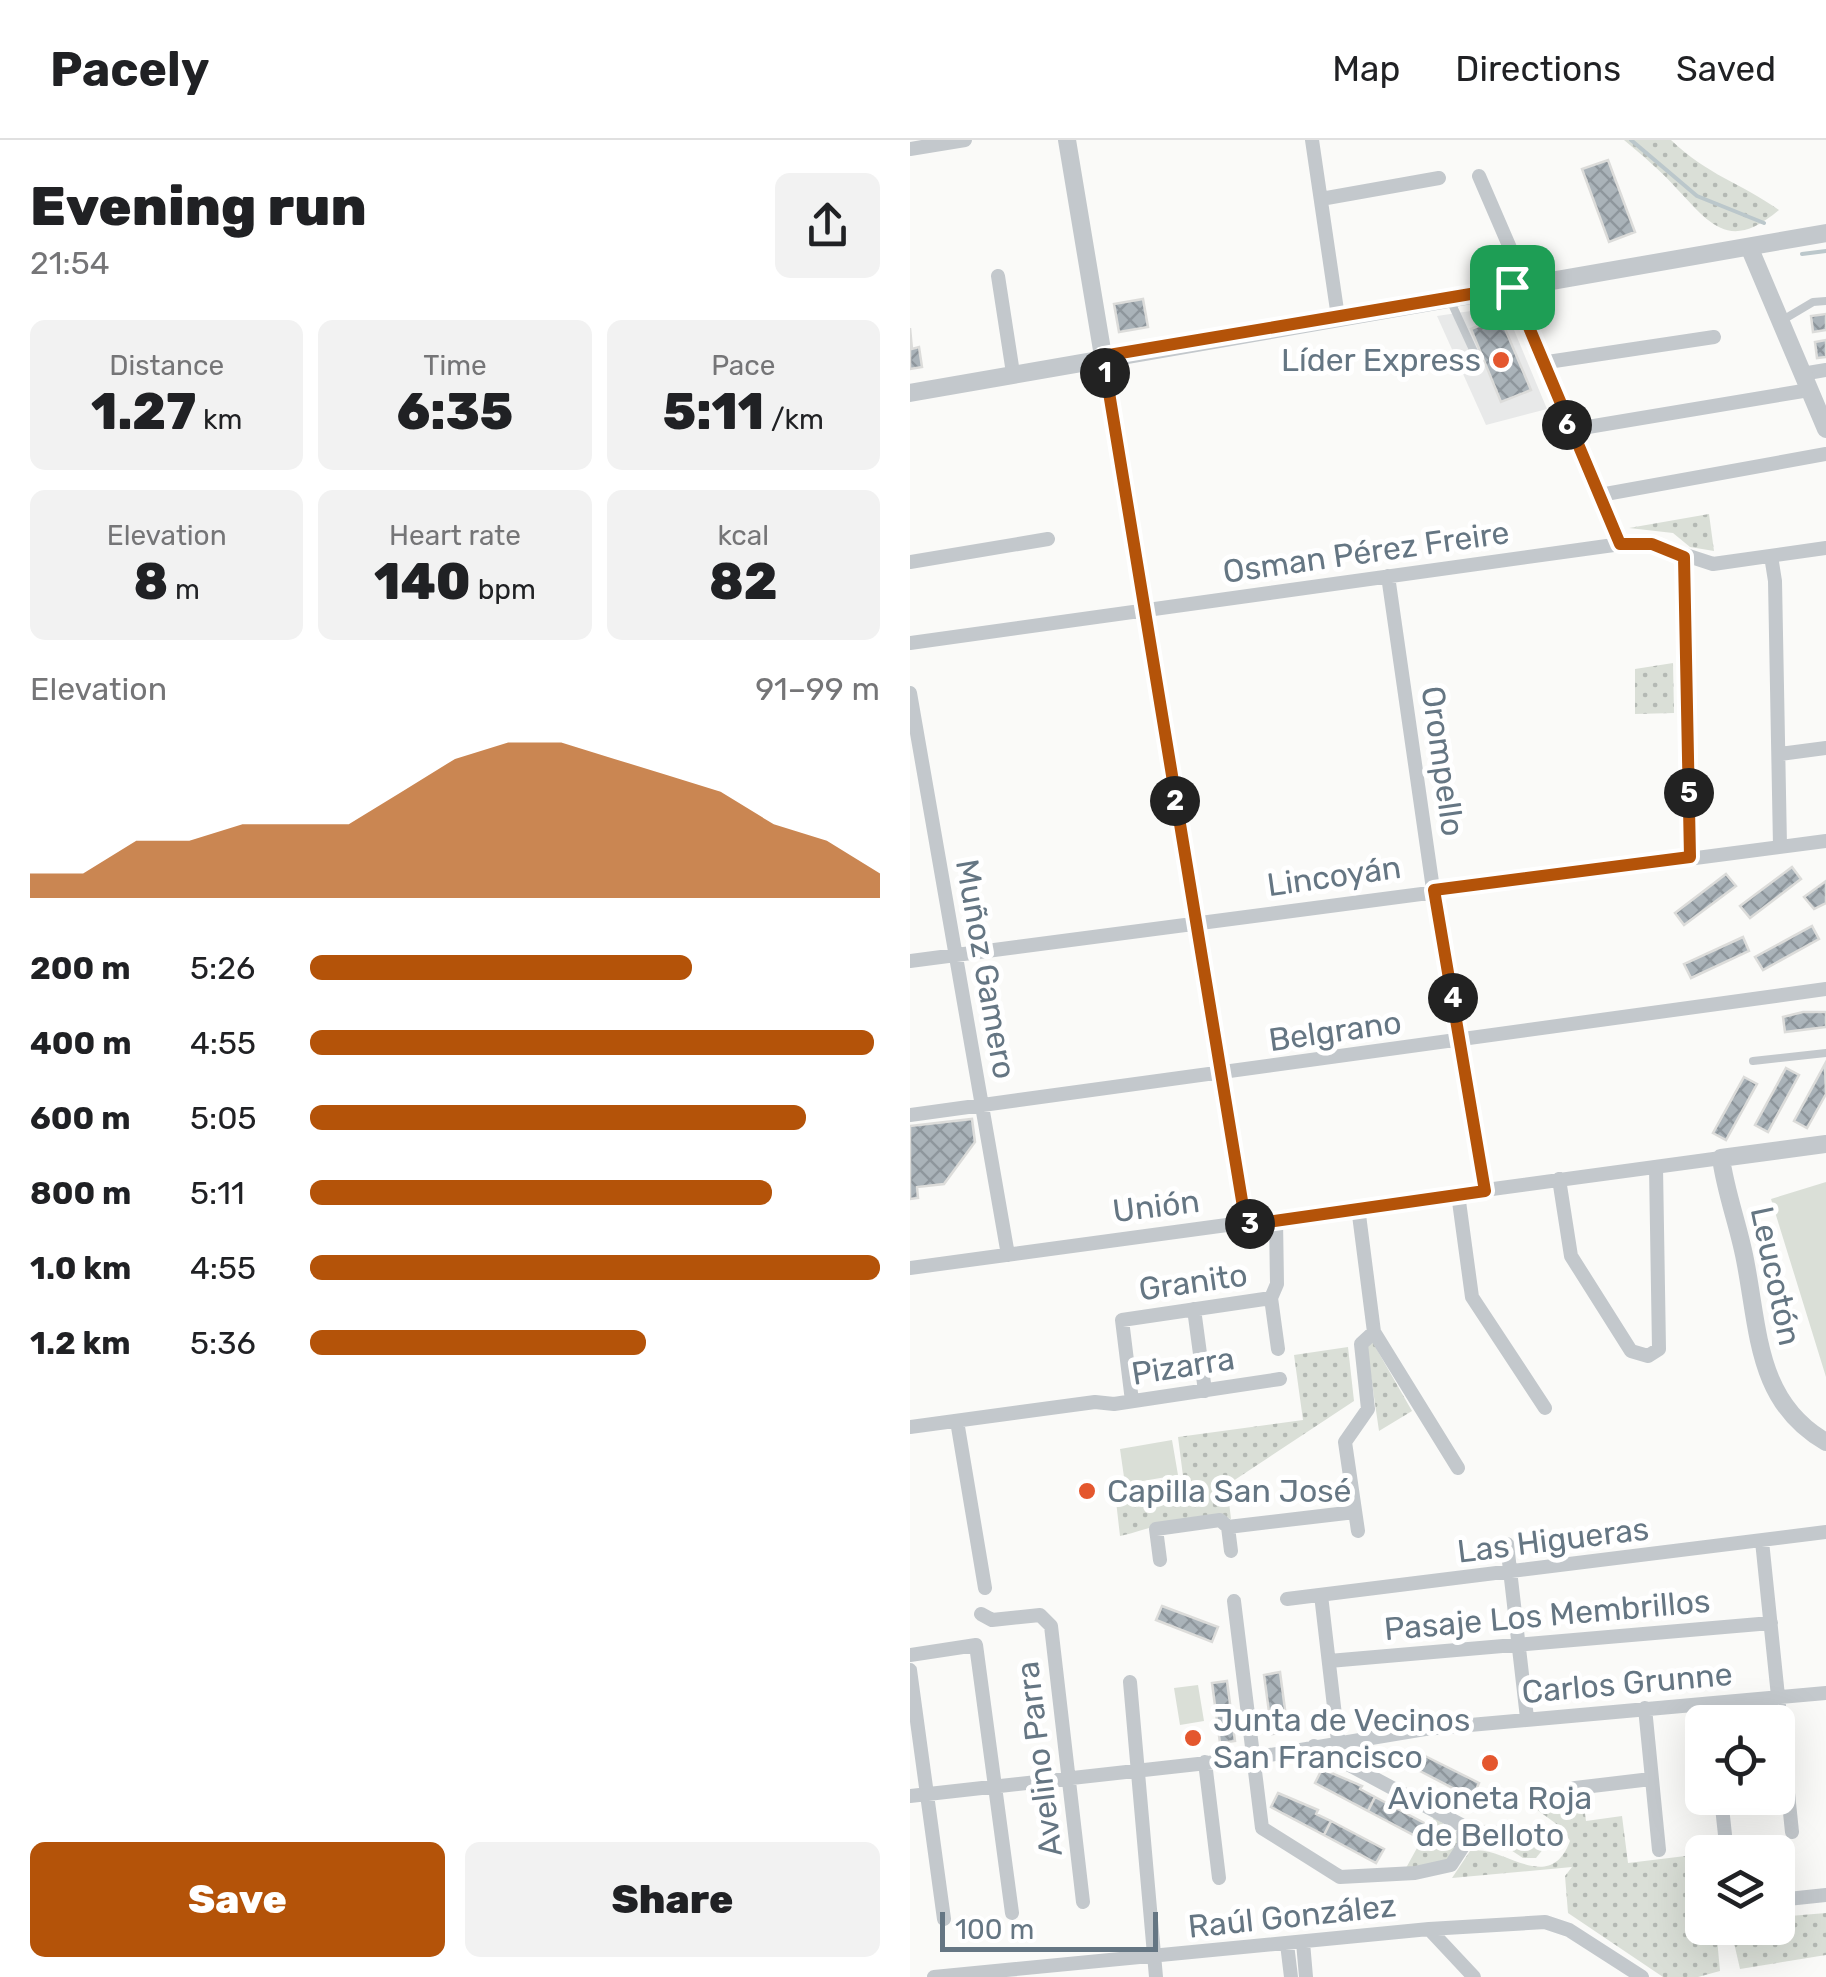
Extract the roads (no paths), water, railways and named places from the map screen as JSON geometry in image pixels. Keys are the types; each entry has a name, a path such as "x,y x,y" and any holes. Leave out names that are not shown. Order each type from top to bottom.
{"street":[{"path":"910,149 965,140"},
{"path":"1068,140 1246,1225"},
{"path":"1312,140 1338,317"},
{"path":"1479,176 1519,286 1541,363 1620,544"},
{"path":"1321,199 1440,178"},
{"path":"910,392 1826,234"},
{"path":"1750,248 1826,429"},
{"path":"998,276 1014,373"},
{"path":"1541,363 1714,336"},
{"path":"1570,430 1806,382 1826,370"},
{"path":"1600,495 1826,454"},
{"path":"910,562 1048,539"},
{"name":"Osman Pérez Freire","path":"910,643 1620,544 1652,544 1714,564 1826,548"},
{"path":"1771,556 1780,846"},
{"path":"1684,557 1690,857"},
{"name":"Orompello","path":"1388,576 1434,890 1485,1191"},
{"name":"Muñoz Gamero","path":"910,693 1008,1255"},
{"path":"1780,754 1826,748"},
{"name":"Lincoyán","path":"910,961 1826,841"},
{"name":"Belgrano","path":"910,1115 1826,988"},
{"name":"Unión","path":"910,1268 1826,1144"},
{"name":"Leucotón","path":"1721,1158 1746,1263 1764,1368 1791,1417 1826,1442"},
{"path":"1559,1180 1572,1256 1632,1351 1648,1356 1659,1349 1656,1167"},
{"path":"1458,1194 1472,1297 1545,1408"},
{"path":"1358,1208 1374,1332 1458,1468"},
{"path":"1276,1220 1277,1284 1271,1298 1278,1349"},
{"name":"Granito","path":"1132,1401 1122,1320 1271,1298"},
{"path":"1194,1309 1205,1390"},
{"path":"1358,1531 1345,1442 1368,1409 1361,1344 1374,1332"},
{"name":"Pizarra","path":"910,1427 1280,1379"},
{"path":"957,1421 985,1588"},
{"path":"1228,1527 1355,1512"},
{"path":"1160,1560 1156,1529 1220,1520 1228,1527 1231,1551"},
{"name":"Las Higueras","path":"1287,1599 1826,1532"},
{"path":"1762,1541 1792,1832"},
{"path":"1507,1544 1526,1718"},
{"path":"1321,1594 1338,1741"},
{"path":"1234,1601 1262,1828 1340,1876 1415,1874 1451,1865 1464,1845 1463,1826 1313,1746"},
{"name":"Avelino Parra","path":"982,1614 992,1620 1040,1615 1051,1626 1083,1902"},
{"name":"Pasaje Los Membrillos","path":"1329,1662 1770,1623"},
{"path":"910,1656 976,1645 1012,1914"},
{"path":"910,1670 944,1919"},
{"path":"1130,1682 1156,1977"},
{"name":"Carlos Grunne","path":"910,1796 1252,1758 1338,1741 1526,1718 1826,1692"},
{"path":"1645,1708 1659,1850"},
{"path":"1205,1762 1219,1878"},
{"path":"1575,1788 1650,1779"},
{"path":"1795,1898 1826,1895"},
{"name":"Raúl González","path":"934,1977 1054,1971 1429,1929 1557,1924 1642,1977"},
{"path":"1429,1929 1474,1977"},
{"path":"1290,1977 1294,1943"},
{"path":"1294,1943 1306,1977"}],"lane":[{"path":"1449,298 1475,354"},
{"path":"1780,322 1826,300"},
{"path":"1753,1061 1826,1053"}],"waterway":[{"path":"1631,140 1697,196 1764,223"},
{"path":"1802,254 1826,251"}],"place":[{"name":"Líder Express","path":"1501,360"},
{"name":"Capilla San José","path":"1087,1491"},
{"name":"Junta de Vecinos San Francisco","path":"1193,1738"},
{"name":"Avioneta Roja de Belloto","path":"1490,1763"}]}
